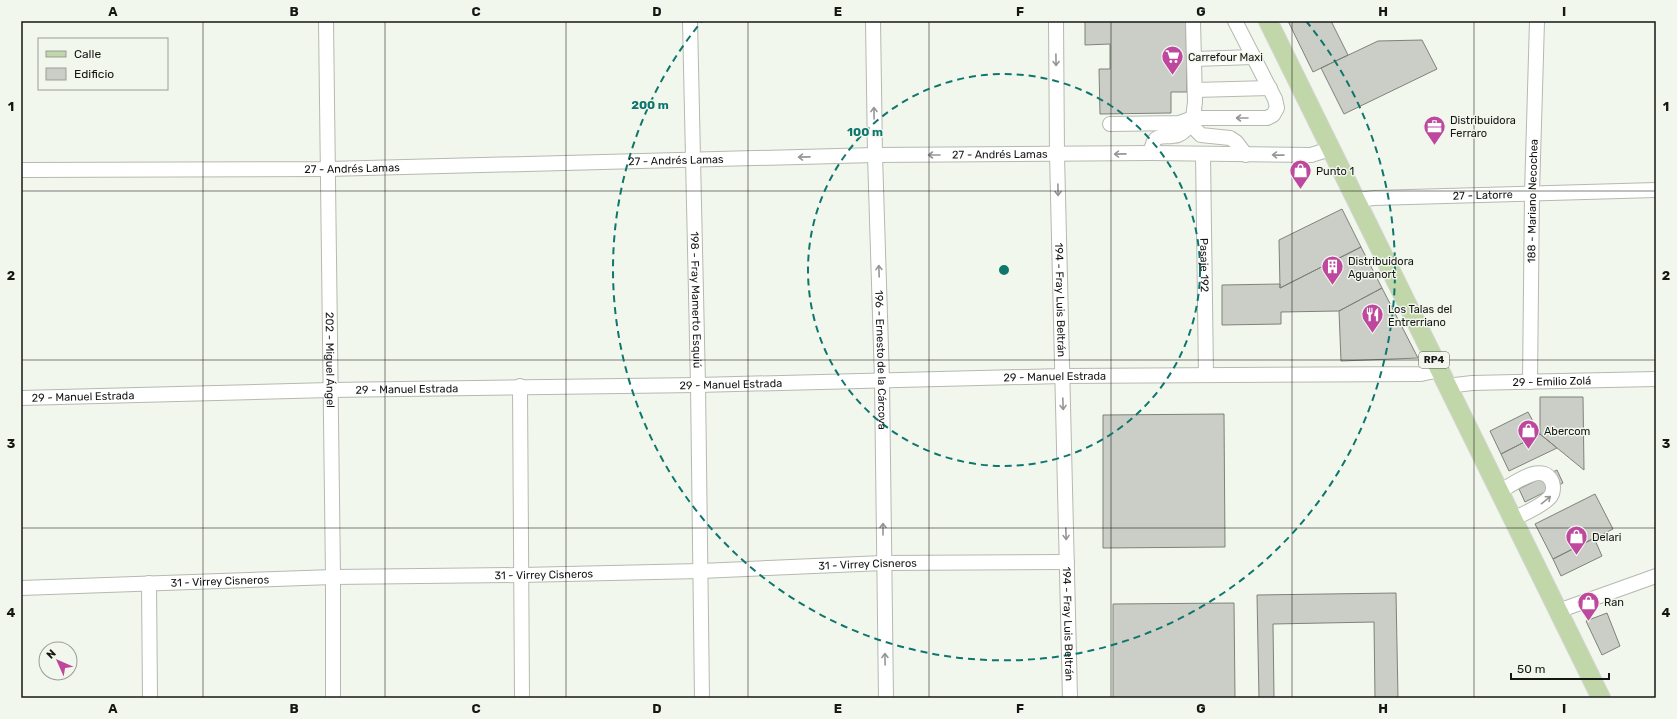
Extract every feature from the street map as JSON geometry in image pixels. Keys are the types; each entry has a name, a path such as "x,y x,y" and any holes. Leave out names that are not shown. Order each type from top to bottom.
{"main road":[{"name":"RP4","path":"1268,21 1601,698"}],"street":[{"name":"202 - Miguel Ángel","path":"326,21 333,577 333,698"},
{"name":"198 - Fray Mamerto Esquiú","path":"690,21 698,385 702,698"},
{"name":"196 - Ernesto de la Cárcova","path":"873,21 875,155 882,380 883,563 886,698"},
{"name":"194 - Fray Luis Beltrán","path":"1056,21 1057,154 1070,698"},
{"path":"1151,153 1152,146 1157,138 1182,133 1191,121 1195,102 1193,21"},
{"path":"1110,124 1179,124 1191,121 1267,118 1273,115 1277,108 1275,99 1235,21"},
{"name":"188 - Mariano Necochea","path":"1530,382 1532,193 1537,21"},
{"path":"1194,59 1254,57"},
{"path":"1195,90 1270,88"},
{"path":"1191,121 1201,135 1230,138 1236,142 1246,155"},
{"name":"27 - Andrés Lamas","path":"21,170 328,169 875,155 1151,153 1311,155 1330,149"},
{"name":"Pasaje 192","path":"1203,154 1206,375"},
{"name":"27 - Latorre","path":"1357,200 1374,198 1656,190"},
{"name":"29 - Manuel Estrada","path":"21,398 330,390 520,386 698,385 1062,376 1421,374 1443,378"},
{"name":"29 - Emilio Zolá","path":"1443,378 1472,383 1656,379"},
{"path":"520,386 522,698"},
{"path":"1499,492 1531,474 1538,472 1545,474 1551,479 1553,486 1552,494 1548,500 1513,519"},
{"name":"31 - Virrey Cisneros","path":"21,588 333,577 700,571 883,563 1067,562"},
{"path":"1558,612 1656,576"},
{"path":"149,583 150,698"}],"building":[{"path":"1085,21 1186,21 1187,92 1171,92 1171,113 1100,114 1099,69 1110,69 1110,44 1085,45"},
{"path":"1288,21 1331,21 1348,55 1313,72"},
{"path":"1422,40 1437,69 1344,114 1321,68 1378,41"},
{"path":"1342,209 1361,247 1280,288 1279,240"},
{"name":"Distribuidora Aguanort","path":"1361,247 1382,288 1339,311 1281,312 1281,324 1222,325 1222,285 1280,284 1280,288"},
{"name":"Los Talas del Entrerriano","path":"1382,288 1418,358 1341,361 1339,311"},
{"path":"1540,397 1583,397 1584,470 1540,434"},
{"path":"1528,412 1540,434 1501,454 1490,431"},
{"path":"1224,414 1225,547 1103,548 1103,415"},
{"name":"Abercom","path":"1540,434 1557,448 1509,471 1501,454"},
{"path":"1557,470 1563,483 1525,502 1519,489"},
{"path":"1595,494 1613,529 1553,559 1535,524"},
{"name":"Delari","path":"1594,538 1602,556 1561,576 1553,559"},
{"path":"1396,593 1398,698 1375,698 1374,622 1273,624 1274,698 1259,698 1257,595"},
{"path":"1234,603 1235,698 1113,698 1113,604"},
{"path":"1607,613 1620,646 1602,655 1586,621"}],"place":[{"name":"Carrefour Maxi","path":"1172,76"},
{"name":"Distribuidora Ferraro","path":"1435,146"},
{"name":"Punto 1","path":"1300,190"},
{"name":"Distribuidora Aguanort","path":"1332,286"},
{"name":"Los Talas del Entrerriano","path":"1373,334"},
{"name":"Abercom","path":"1529,450"},
{"name":"Delari","path":"1577,556"},
{"name":"Ran","path":"1588,622"}]}
